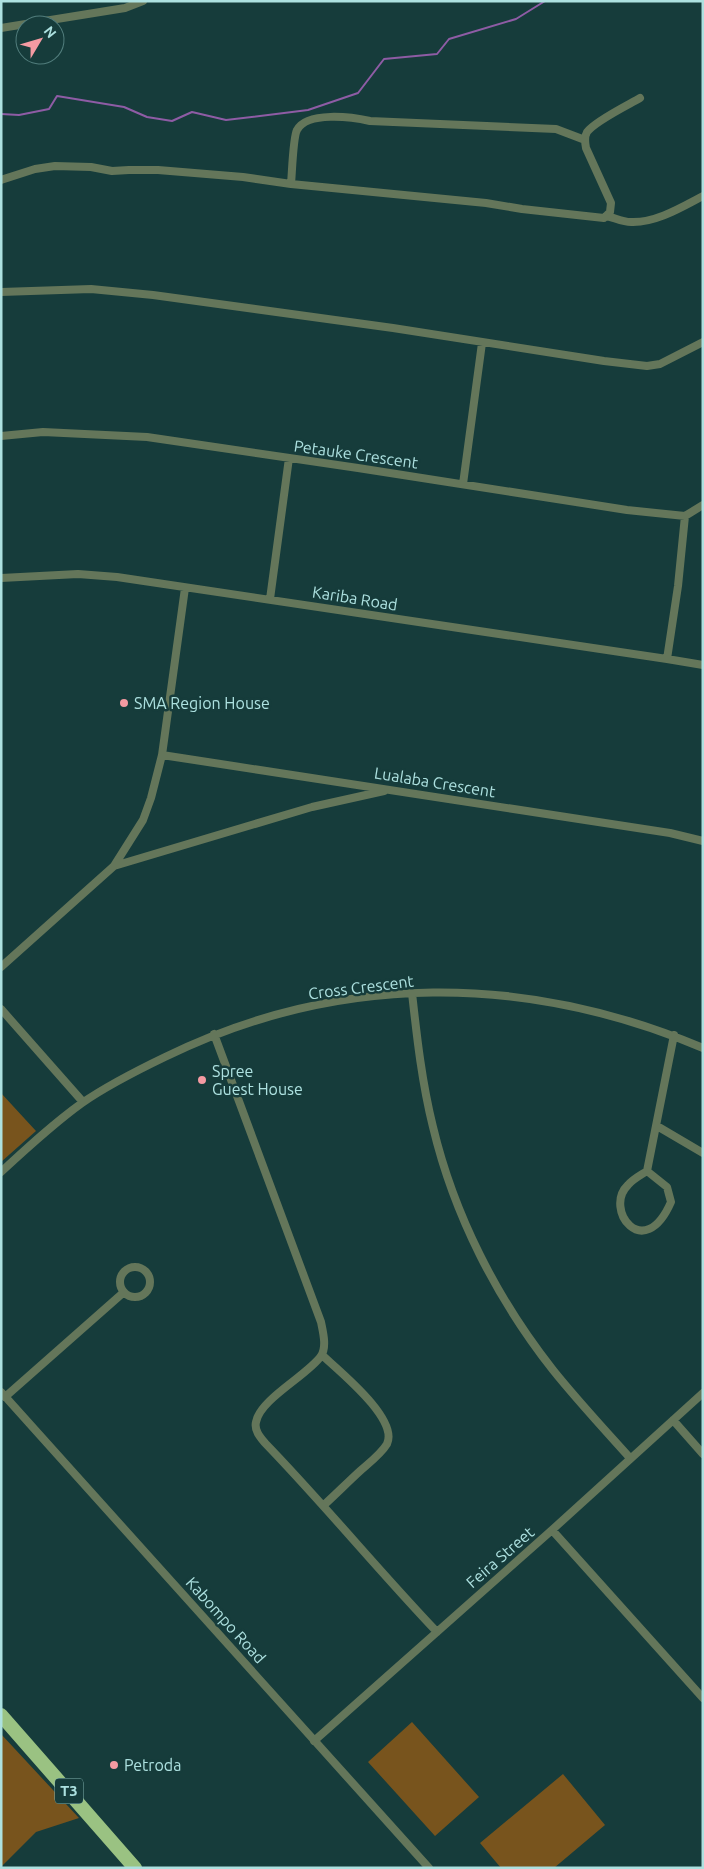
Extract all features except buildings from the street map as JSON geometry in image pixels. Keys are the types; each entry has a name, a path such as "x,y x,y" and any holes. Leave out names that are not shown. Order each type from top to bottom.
{"highway":[{"name":"T3","path":"1,1715 135,1868"}],"street":[{"path":"1,28 125,8 143,1"},
{"path":"607,216 611,203 586,148 587,132 640,98"},
{"path":"291,184 296,132 305,122 325,118 342,116 390,122 556,129 585,140"},
{"path":"1,180 46,167 85,166 108,171 158,170 486,203 556,214 604,218 607,216 631,222 671,212 703,196"},
{"path":"1,292 90,289 153,295 205,301 604,362 651,366 660,364 703,342"},
{"path":"463,484 482,343"},
{"name":"Petauke Crescent","path":"1,436 42,432 147,437 627,510 684,516"},
{"path":"270,599 289,458"},
{"path":"668,658 678,586 684,516 703,505"},
{"name":"Kariba Road","path":"1,578 78,574 117,578 668,658 703,665"},
{"path":"1,967 114,866 148,809 162,755 185,588"},
{"name":"Lualaba Crescent","path":"162,755 670,833 703,841"},
{"path":"344,798 345,782"},
{"path":"114,866 242,826 344,798 391,789"},
{"path":"412,993 420,1064 433,1128 452,1191 482,1261 512,1311 552,1370 630,1458"},
{"name":"Cross Crescent","path":"1,1172 83,1102 145,1067 214,1034 269,1016 324,1002 412,993 466,993 553,1001 608,1014 674,1035 703,1048"},
{"path":"1,1009 83,1102"},
{"path":"214,1034 321,1322 325,1340 322,1355 275,1396 261,1412 256,1422 257,1432 265,1443 324,1505 395,1589 437,1632"},
{"path":"647,1171 667,1187 671,1202 660,1221 652,1228 636,1231 624,1217 620,1206 621,1194 627,1185 647,1171 674,1035"},
{"path":"657,1126 703,1153"},
{"path":"3,1394 124,1292"},
{"path":"322,1355 365,1396 386,1422 389,1432 387,1443 376,1456 324,1505"},
{"name":"Feira Street","path":"314,1741 703,1393"},
{"name":"Kabompo Road","path":"3,1394 429,1868"},
{"path":"673,1420 703,1454"},
{"path":"552,1530 703,1698"}],"shaded area":[{"path":"1,1093 36,1131 1,1162"},
{"path":"412,1722 479,1797 435,1836 368,1762"},
{"path":"1,1734 79,1818 36,1832 1,1867"},
{"path":"563,1774 605,1825 554,1868 501,1868 480,1843"}],"waterway":[{"path":"1,114 19,115 49,109 57,96 124,107 147,117 172,121 192,112 226,120 308,110 358,93 384,59 437,54 449,39 516,19 545,1"}],"place":[{"name":"SMA Region House","path":"124,703"},
{"name":"Spree Guest House","path":"202,1080"},
{"name":"Petroda","path":"114,1765"}]}
